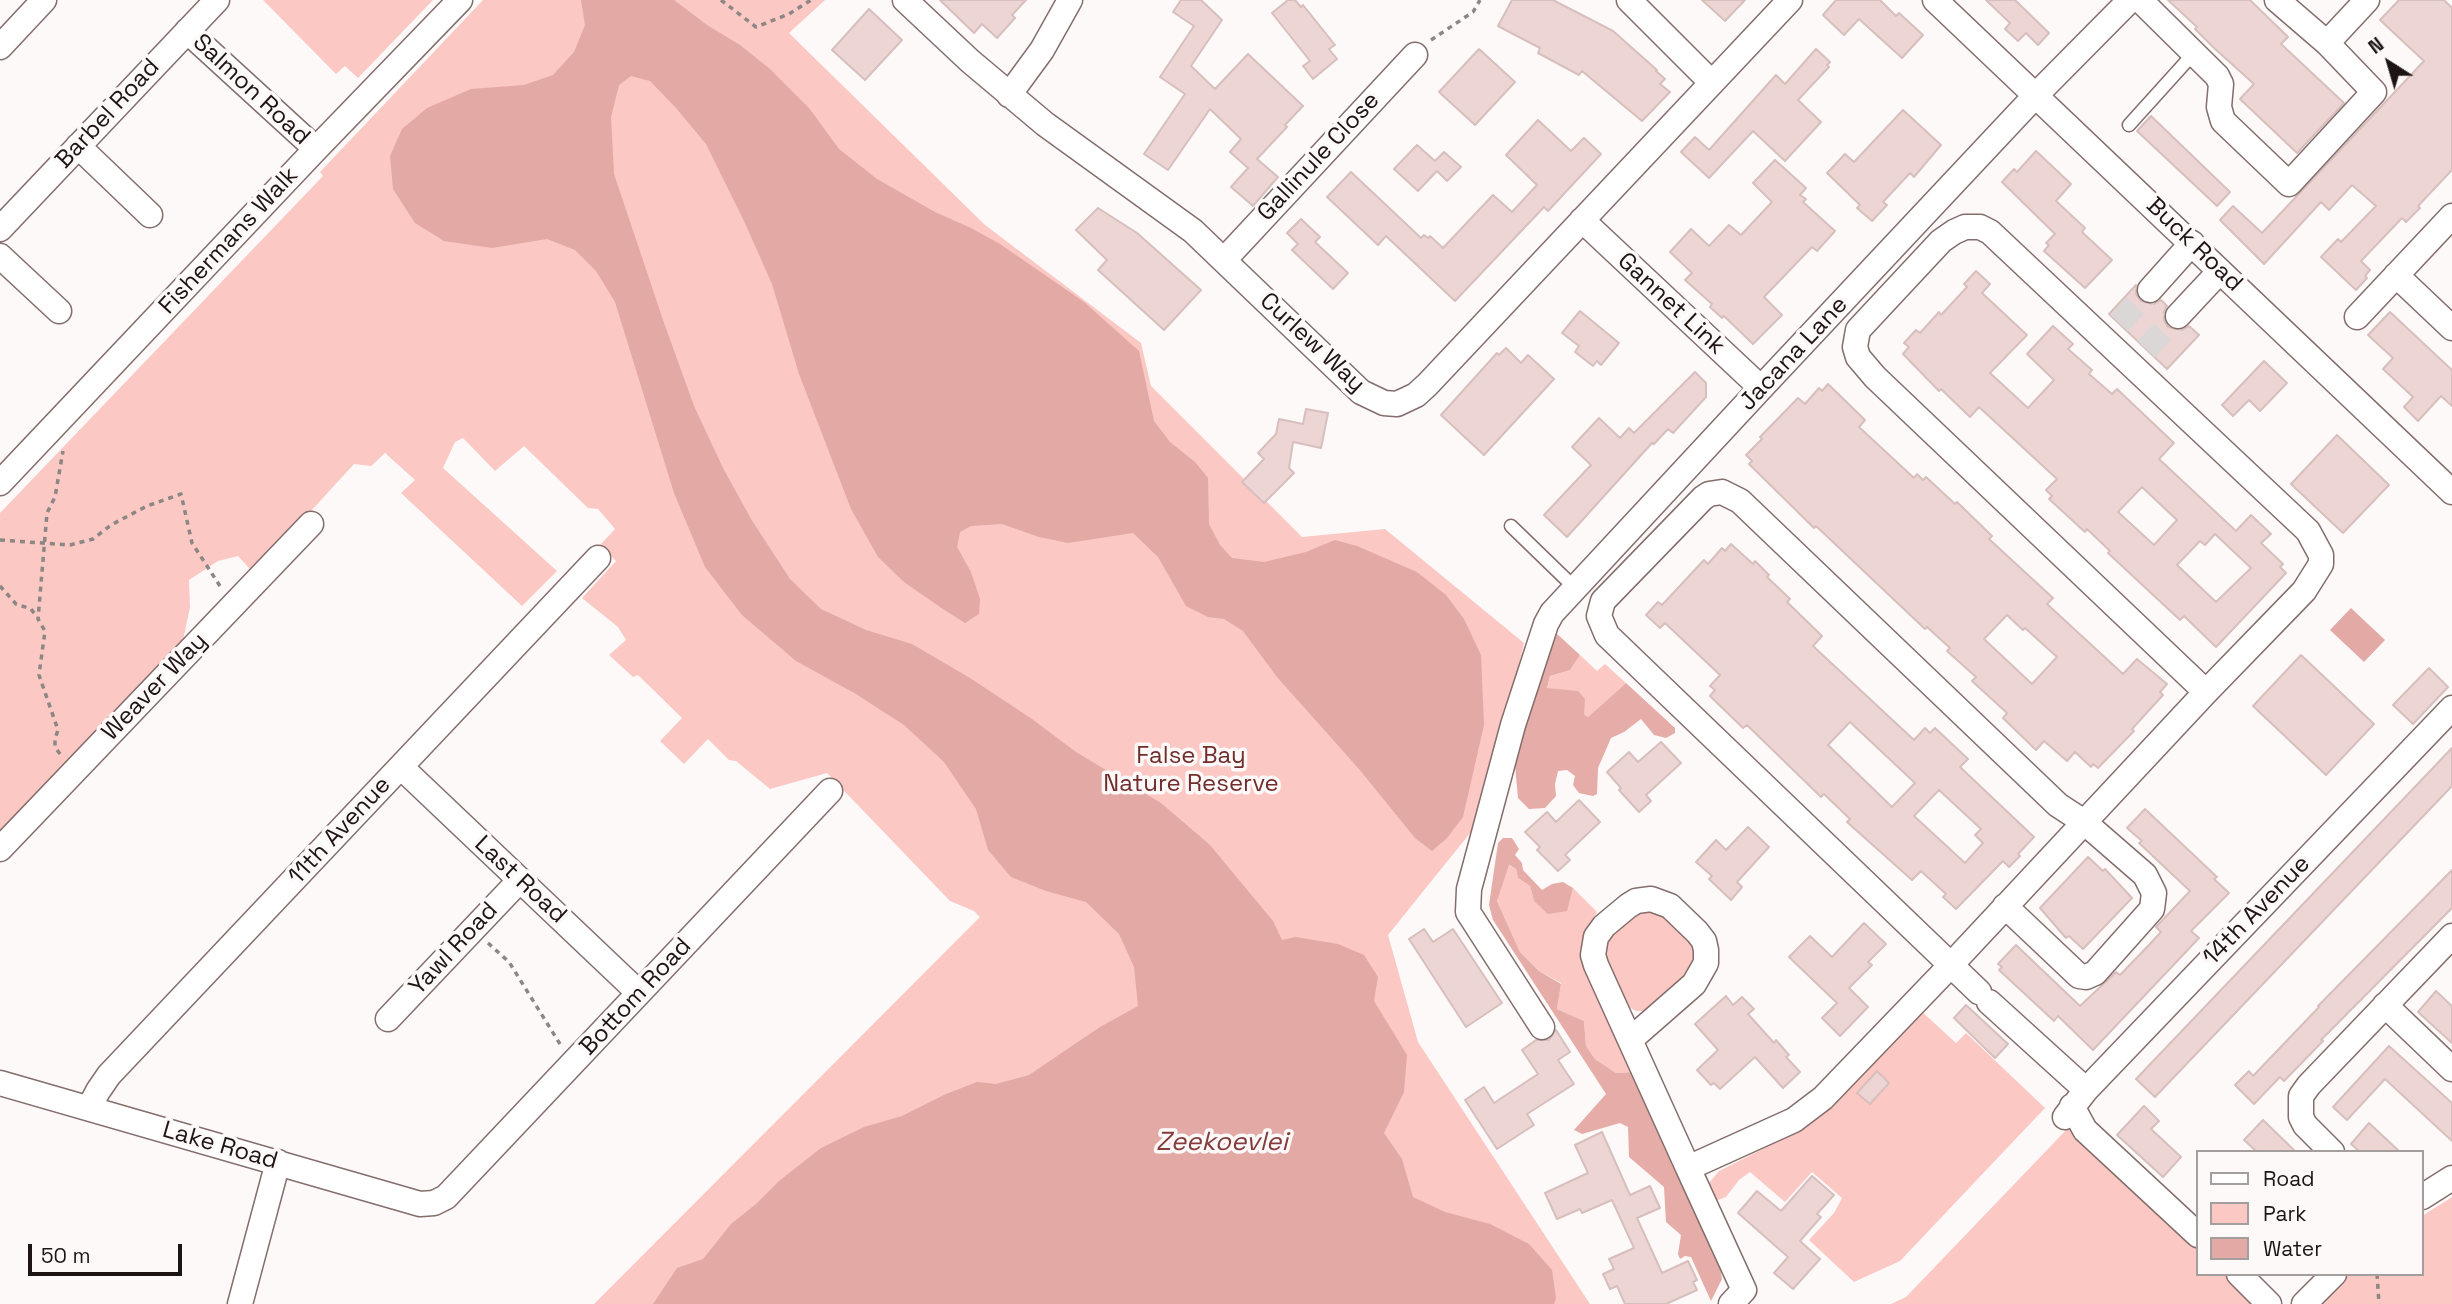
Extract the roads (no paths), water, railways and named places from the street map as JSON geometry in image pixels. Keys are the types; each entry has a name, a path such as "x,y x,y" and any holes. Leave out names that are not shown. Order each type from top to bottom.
{"street":[{"path":"0,47 44,0"},
{"name":"Barbel Road","path":"0,229 217,0"},
{"name":"Fishermans Walk","path":"0,483 460,0"},
{"name":"Curlew Way","path":"905,0 1009,95 1045,124 1193,231 1361,392 1384,404 1397,404 1416,395 1427,385 1790,0"},
{"path":"1009,95 1042,50 1070,0"},
{"path":"1629,0 1712,83"},
{"name":"Buck Road","path":"1935,0 2452,492"},
{"name":"Jacana Lane","path":"1542,1027 1468,912 1469,889 1513,725 1552,613 2036,95 2130,0"},
{"path":"2140,0 2217,76 2221,85 2220,115 2223,121 2289,184 2374,92 2327,43 2277,0"},
{"path":"2327,43 2367,0"},
{"name":"Salmon Road","path":"187,31 316,149"},
{"name":"Gallinule Close","path":"1224,260 1415,55"},
{"path":"78,146 150,215"},
{"path":"2357,317 2452,216"},
{"name":"Gannet Link","path":"1582,220 1761,388"},
{"path":"1688,1168 1794,1120 1823,1098 2304,591 2318,572 2321,555 2308,531 2139,357 1990,232 1980,227 1965,226 1941,241 1858,330 1855,347 1858,357 1875,377 2206,692"},
{"path":"2150,289 2192,243"},
{"path":"0,256 58,311"},
{"path":"2178,316 2220,271"},
{"path":"2396,275 2452,328"},
{"path":"2005,906 2079,976 2086,977 2095,973 2152,909 2154,893 2145,875 2084,822 2058,805 1760,520 1731,495 1715,492 1703,498 1608,594 1600,608 1599,616 1607,635 1984,997 2074,1104 2085,1130 2196,1233"},
{"name":"Weaver Way","path":"0,849 310,524"},
{"name":"11th Avenue","path":"89,1108 109,1075 598,558"},
{"name":"14th Avenue","path":"2074,1104 2452,708"},
{"name":"Last Road","path":"401,767 639,993"},
{"name":"Bottom Road","path":"439,1201 446,1197 830,791"},
{"name":"Yawl Road","path":"388,1019 520,880"},
{"path":"1630,1040 1694,984 1706,963 1704,941 1697,932 1670,906 1651,899 1636,901 1604,926 1596,937 1592,955 1595,965 1746,1292"},
{"path":"2330,1150 2305,1125 2301,1117 2301,1096 2452,936"},
{"path":"2385,1005 2452,1069"},
{"name":"Lake Road","path":"0,1083 420,1204 439,1201"},
{"path":"240,1304 278,1162"},
{"path":"2424,1196 2452,1178"},
{"path":"2241,1276 2270,1304"},
{"path":"2304,1304 2332,1276"}],"lane":[{"path":"2129,125 2194,53"},
{"path":"1511,526 1575,589"}],"water":[{"name":"Zeekoevlei","path":"581,0 674,0 770,69 809,108 839,149 877,179 1000,244 1084,302 1139,351 1154,421 1170,442 1195,462 1208,478 1209,524 1220,545 1232,558 1264,562 1306,552 1335,540 1357,546 1417,572 1446,595 1464,619 1481,655 1484,725 1463,817 1447,838 1432,851 1415,838 1359,769 1277,677 1243,631 1224,619 1208,617 1186,606 1158,557 1133,533 1068,543 1039,537 1002,524 971,526 960,532 957,547 971,572 980,599 979,614 965,623 904,582 878,557 851,509 799,374 772,284 706,144 650,81 631,76 619,85 611,117 614,174 663,320 694,406 723,468 751,519 790,579 821,609 866,630 912,644 970,678 1076,752 1161,803 1210,845 1273,921 1282,940 1296,937 1338,944 1364,955 1378,977 1374,1001 1407,1055 1404,1092 1384,1133 1402,1159 1413,1197 1445,1212 1490,1224 1529,1244 1552,1270 1556,1298 1554,1304 653,1304 677,1268 703,1259 731,1224 821,1148 864,1127 902,1116 977,1082 996,1084 1029,1075 1100,1027 1138,1006 1134,967 1119,934 1086,902 1046,891 1011,877 988,850 976,809 944,762 904,725 856,694 796,661 742,615 705,567 674,493 615,302 596,271 575,250 547,239 492,248 444,241 415,223 393,189 390,156 402,129 427,108 471,89 524,85 553,75 574,52 585,25"},
{"path":"2351,608 2385,640 2364,662 2330,630"}],"tunnel":[{"path":"2119,323 2150,290"},
{"path":"2146,349 2178,316"}],"park label":[{"name":"False Bay Nature Reserve","path":"1191,770"}]}
